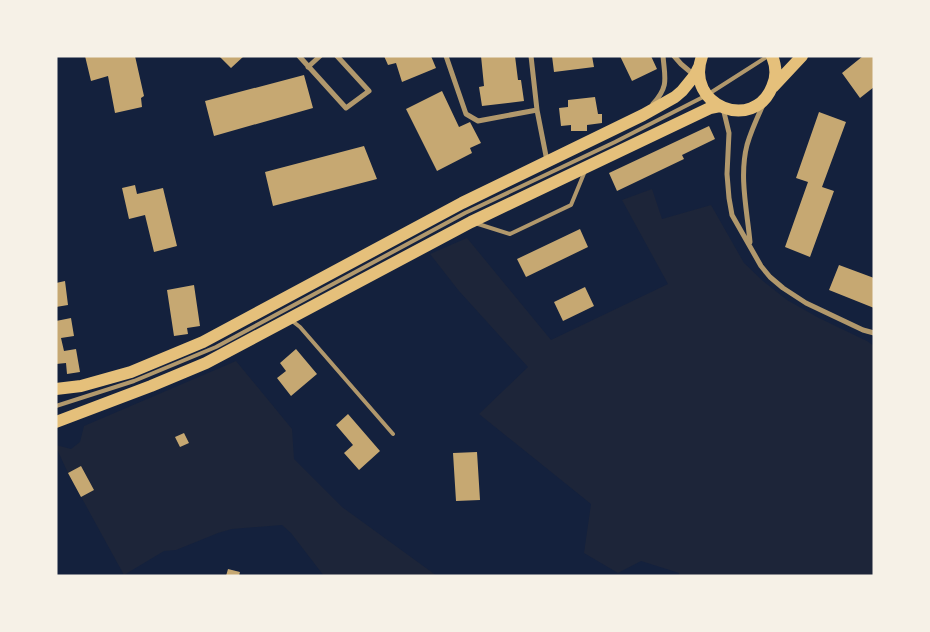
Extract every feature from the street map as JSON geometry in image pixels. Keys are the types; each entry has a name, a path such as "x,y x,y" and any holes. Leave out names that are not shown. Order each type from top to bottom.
{"main road":[{"path":"770,91 776,75 772,56"},
{"path":"57,422 206,363 471,222 710,108 721,107 745,110 761,102 802,56"},
{"path":"56,389 81,386 132,372 203,342 462,203 643,115 675,97 699,69"},
{"path":"699,69 702,87 706,95 721,107"}],"street":[{"path":"299,56 346,108 369,91 337,56"},
{"path":"308,67 320,56"},
{"path":"446,56 466,114 478,121 537,110"},
{"path":"531,56 537,110 548,162"},
{"path":"643,115 662,92 666,84 663,56"},
{"path":"674,56 681,64 699,69"},
{"path":"750,245 744,197 744,161 750,134 770,91"},
{"path":"721,107 729,133 726,174 732,215 761,266 782,288 806,303 863,330 874,333"}],"lane":[{"path":"56,406 134,381 216,347 465,213 615,142 706,95 768,56"},
{"path":"471,222 510,234 571,205 587,166"},
{"path":"290,319 300,327 393,434"}],"shaded area":[{"path":"652,189 662,219 711,205 744,263 763,281 787,300 874,346 874,576 679,576 679,573 641,561 618,573 584,553 591,504 479,414 528,367 459,291 430,254 467,238 551,340 668,284 622,200"},
{"path":"236,361 292,429 294,459 342,507 437,576 324,576 291,533 282,525 232,529 218,533 176,550 164,551 124,575 68,473 56,445 71,449 80,442 84,426"}],"building":[{"path":"85,56 135,56 144,96 141,98 142,107 115,113 108,76 91,81"},
{"path":"219,56 244,56 231,68"},
{"path":"384,56 431,56 436,68 402,82 396,63 388,65"},
{"path":"481,56 515,56 518,80 521,80 524,101 482,106 479,87 484,86"},
{"path":"552,56 592,56 594,67 554,72"},
{"path":"620,56 651,56 657,69 632,81"},
{"path":"863,56 874,56 874,87 860,98 842,73"},
{"path":"304,75 313,108 214,136 205,101"},
{"path":"442,91 459,127 470,122 481,143 470,148 472,153 437,171 406,109"},
{"path":"595,97 598,114 602,114 602,123 587,125 587,131 571,131 571,125 561,126 559,108 568,107 568,100"},
{"path":"819,112 846,122 822,187 834,191 810,257 785,247 808,182 796,178"},
{"path":"709,126 715,139 682,155 684,159 617,191 609,173"},
{"path":"364,146 377,179 273,206 265,172"},
{"path":"135,185 137,194 163,188 177,246 154,252 145,215 129,219 122,188"},
{"path":"580,229 588,247 526,277 517,259"},
{"path":"839,265 874,278 874,308 829,290"},
{"path":"65,281 68,305 56,307 56,283"},
{"path":"194,285 200,326 187,328 188,334 174,336 167,290"},
{"path":"585,287 594,306 563,321 554,302"},
{"path":"71,318 74,336 61,338 64,351 76,349 80,372 67,374 66,363 56,364 56,321"},
{"path":"296,349 317,374 291,396 277,378 286,371 280,363"},
{"path":"348,414 380,451 359,470 344,453 353,445 336,425"},
{"path":"184,433 189,443 180,447 175,437"},
{"path":"477,452 480,500 456,501 453,453"},
{"path":"81,466 94,490 81,497 68,473"},
{"path":"228,569 240,572 239,576 226,576"}]}
